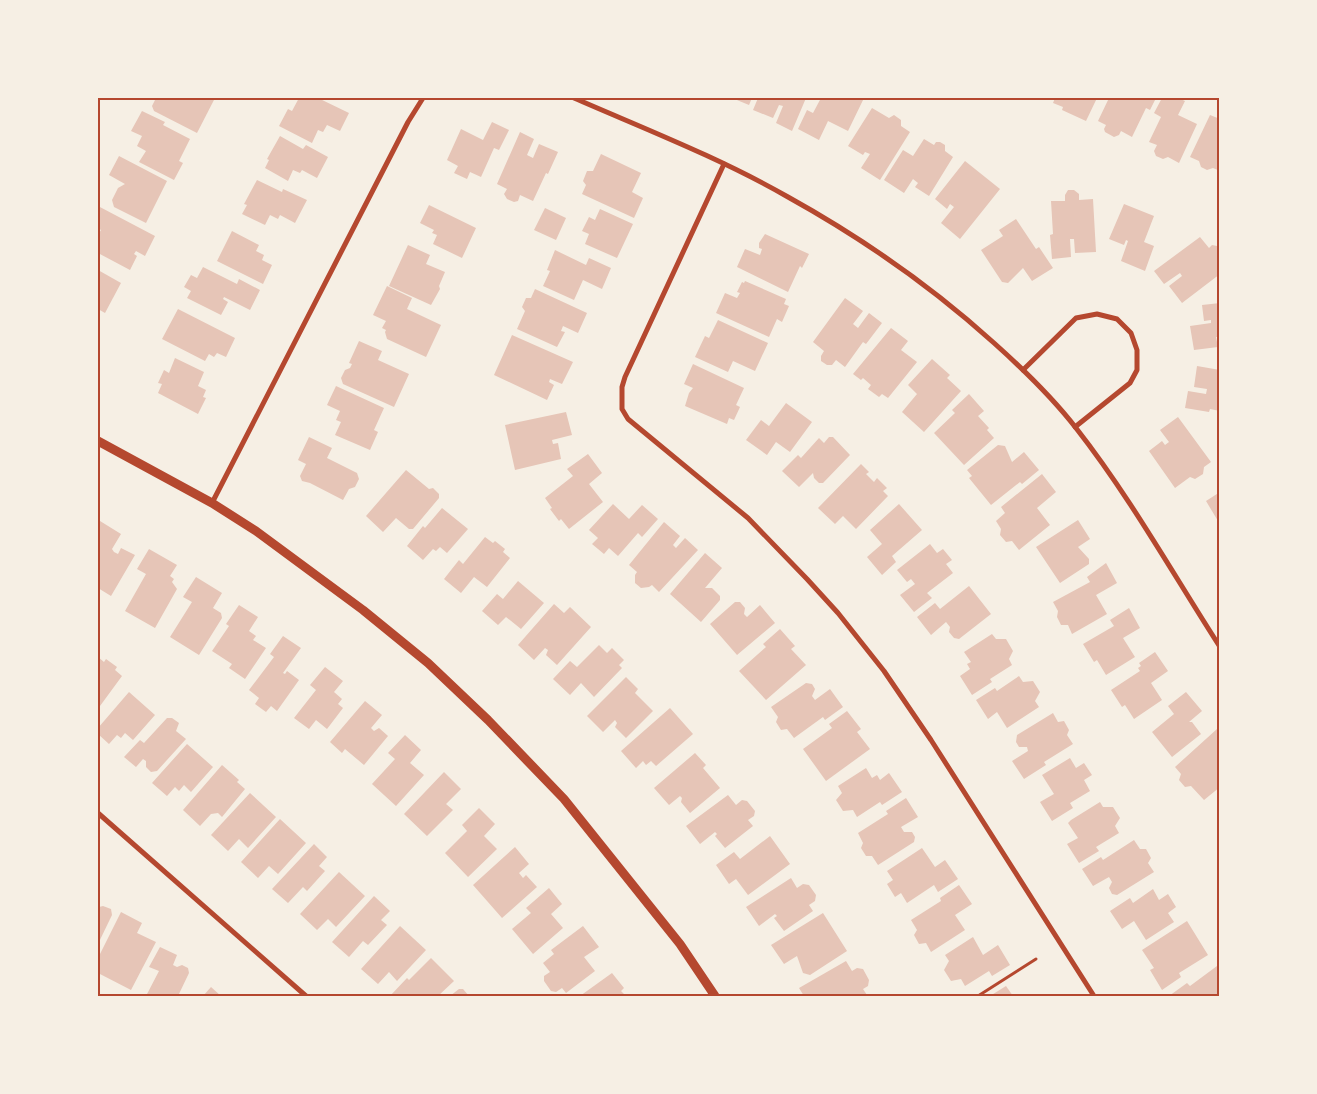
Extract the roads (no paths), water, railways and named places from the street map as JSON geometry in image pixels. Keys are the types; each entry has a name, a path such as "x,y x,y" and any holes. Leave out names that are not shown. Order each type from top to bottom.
{"street":[{"path":"212,503 403,131 422,98"},
{"path":"574,98 724,164 787,196 852,234 898,264 970,322 1023,370 1075,427 1151,536 1220,647"},
{"path":"724,164 628,371 622,387 622,409 636,427 689,468 748,518 813,586 884,671 931,740 1094,996"},
{"path":"1023,370 1076,318 1097,314 1117,319 1131,333 1137,350 1137,370 1130,383 1075,427"},
{"path":"98,440 212,503 256,531 363,610 428,663 488,720 564,799 680,944 715,996"},
{"path":"98,812 306,996"}]}
